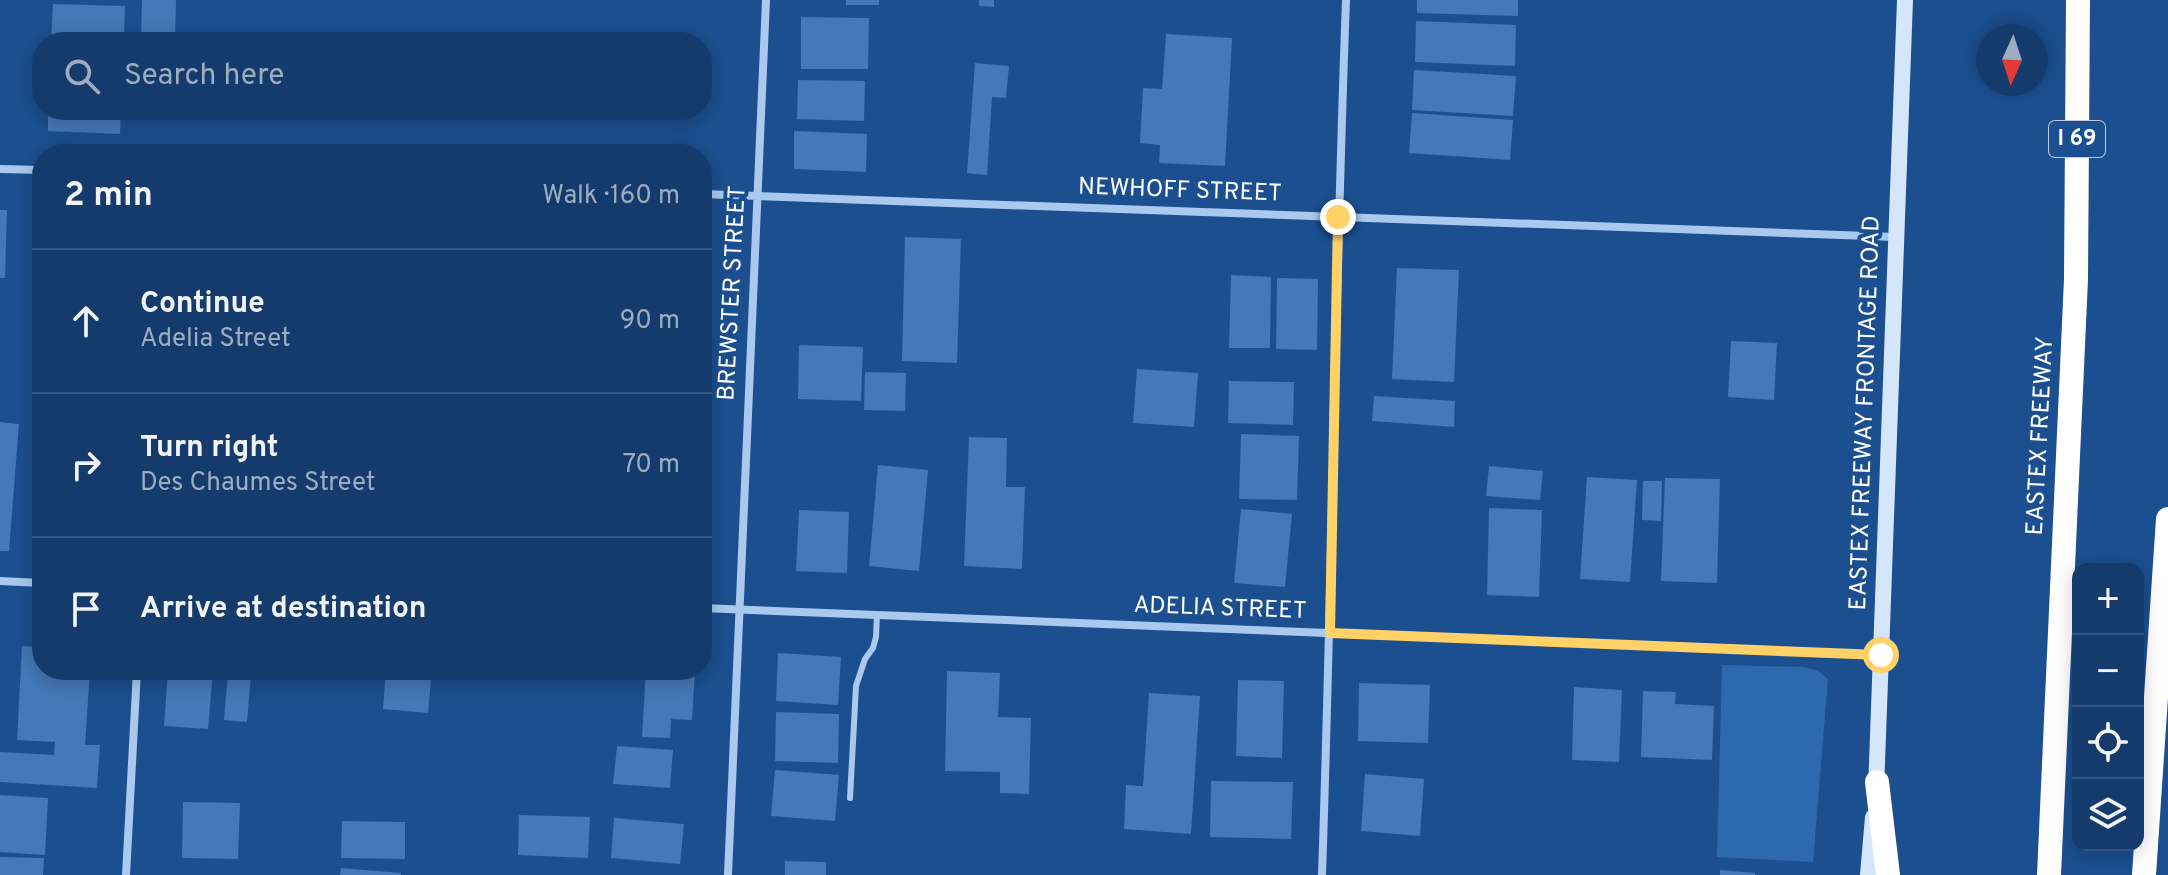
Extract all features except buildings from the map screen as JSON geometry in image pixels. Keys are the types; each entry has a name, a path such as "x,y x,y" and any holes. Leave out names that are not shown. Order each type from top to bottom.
{"highway":[{"name":"EASTEX FREEWAY","path":"2049,875 2076,279 2078,0"},
{"path":"2144,875 2168,519"},
{"path":"1877,782 1888,875"}],"main road":[{"name":"EASTEX FREEWAY FRONTAGE ROAD","path":"1868,875 1877,782 1905,0"}],"street":[{"name":"BREWSTER STREET","path":"728,875 766,0"},
{"path":"1322,875 1346,0"},
{"path":"0,169 32,170"},
{"name":"NEWHOFF STREET","path":"712,194 1896,237"},
{"path":"0,581 32,583"},
{"name":"ADELIA STREET","path":"712,609 1881,655"},
{"path":"126,875 136,680"}],"lane":[{"path":"850,798 856,686 865,659 873,648 877,615"}],"shaded area":[{"path":"1722,665 1804,667 1818,671 1828,679 1813,862 1717,857"}],"route":[{"path":"1338,217 1330,633 1881,655"}]}
